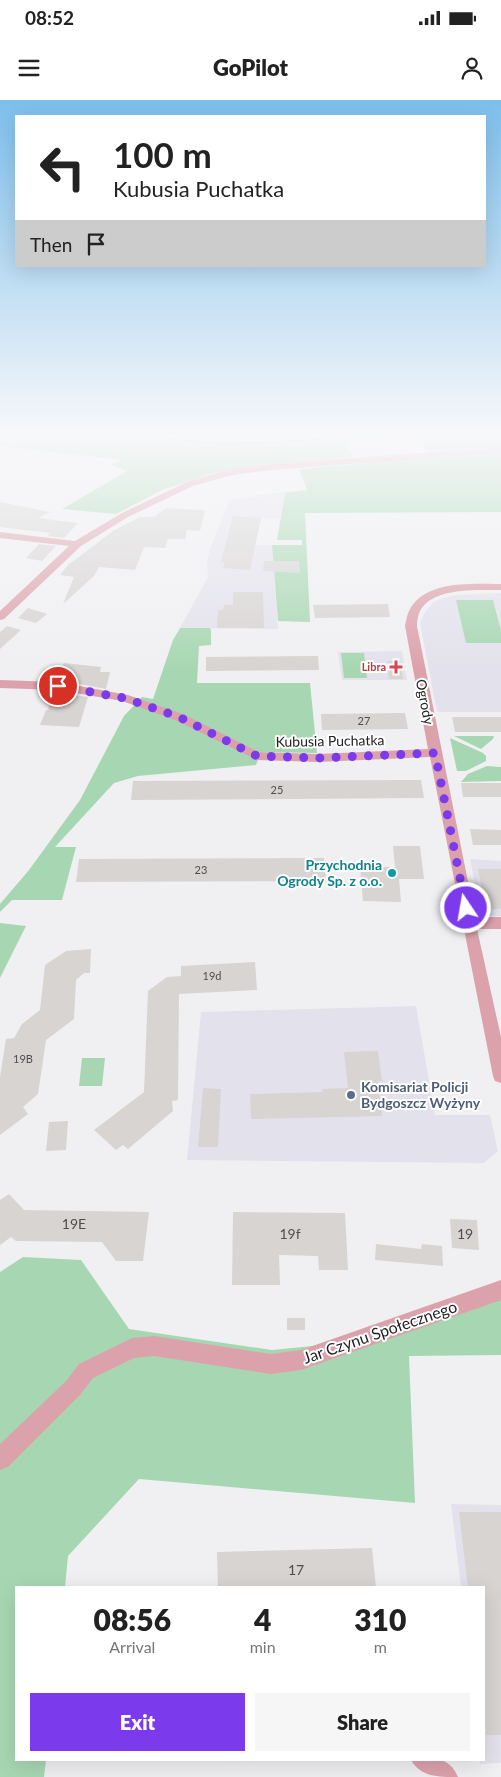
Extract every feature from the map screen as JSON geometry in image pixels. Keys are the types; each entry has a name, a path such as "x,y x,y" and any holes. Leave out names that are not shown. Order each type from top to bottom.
{"street":[{"path":"0,616 77,544 129,512"},
{"path":"0,535 77,544"},
{"name":"Ogrody","path":"501,587 453,588 440,591 425,598 414,608 411,616 411,626 435,753 501,1076"},
{"name":"Kubusia Puchatka","path":"0,684 58,686 124,698 179,717 262,757 318,758 435,753"},
{"path":"469,923 501,923"},
{"name":"Jar Czynu Społecznego","path":"0,1459 74,1388 86,1371 132,1348 154,1346 271,1364 301,1360 501,1290"},
{"path":"425,1761 446,1777"}],"shaded area":[{"path":"224,512 281,512 280,519 261,518 255,545 272,545 278,629 180,628 208,577 207,562"},
{"path":"501,593 501,712 437,712 420,623 423,615 433,602 443,598 455,595"},
{"path":"402,651 407,680 342,680 338,652"},
{"path":"470,859 501,861 501,916 481,916"},
{"name":"Komisariat Policji Bydgoszcz Wyżyny","path":"416,1006 435,1115 490,1115 498,1151 484,1163 187,1160 201,1012"},
{"path":"451,1504 501,1505 501,1763 480,1764 480,1761 485,1761 485,1586 461,1586"}],"green space":[{"path":"97,512 119,512 116,514"},
{"path":"282,512 450,512 305,513 310,622 278,621 272,545 302,545 302,540 277,540"},
{"path":"456,600 493,600 501,631 501,643 466,643"},
{"path":"180,628 210,628 211,630 211,645 199,646 197,683 310,683 317,753 261,752 256,765 138,776 114,783 55,847 76,847 62,900 12,900 0,912 0,904 29,870 80,800 124,716 142,697 153,699 173,640"},
{"path":"341,653 364,653 367,678 344,678"},
{"path":"454,736 494,736 481,749"},
{"path":"450,738 483,753 486,756 486,761 466,771 457,771"},
{"path":"487,766 501,767 501,781 461,782 468,774"},
{"path":"0,923 26,926 0,978"},
{"path":"82,1058 105,1058 102,1086 79,1086"},
{"path":"23,1257 81,1260 129,1329 272,1350 313,1346 300,1355 270,1357 128,1342 0,1448 0,1272"},
{"path":"501,1299 501,1355 409,1356 415,1503 139,1479 68,1556 65,1586 15,1586 15,1761 46,1761 44,1777 0,1777 0,1467 95,1372 133,1352 268,1368"}],"building":[{"path":"0,512 49,512 38,518 78,523 64,538 47,536 50,533 0,527"},
{"path":"160,512 204,512 200,531 187,530 185,539 168,539 165,548 144,547 135,570 99,567 94,576 63,604 74,577 60,575 68,565 113,531 140,517 154,517"},
{"path":"233,516 261,518 250,570 223,568 225,563 221,562"},
{"path":"39,544 56,546 42,561 26,558"},
{"path":"264,561 299,561 300,573 263,571"},
{"path":"233,592 263,592 264,628 217,628 218,610 223,610 224,605 233,605"},
{"path":"388,604 390,617 315,618 313,605"},
{"path":"28,608 47,614 36,623 18,618"},
{"path":"7,626 21,630 0,649 0,632"},
{"path":"318,656 319,670 206,671 206,657"},
{"path":"387,661 400,661 403,679 389,679"},
{"path":"64,663 101,667 100,672 110,672 106,689 59,680"},
{"path":"53,692 88,697 79,727 40,725 46,710 48,710"},
{"path":"405,713 408,729 322,730 321,714"},
{"path":"452,717 501,717 501,732 455,732"},
{"path":"421,780 424,798 131,800 133,781"},
{"path":"461,783 501,783 501,797 463,797"},
{"path":"470,829 501,830 501,845 473,845"},
{"name":"Przychodnia Ogrody Sp. z o.o.","path":"393,846 420,846 424,879 399,879 401,902 363,901 360,867 395,867"},
{"path":"324,858 326,881 76,882 79,859"},
{"path":"478,869 501,869 501,909 486,909"},
{"path":"91,949 90,973 84,973 76,980 74,1019 46,1040 38,1094 23,1107 28,1114 0,1135 0,1077 6,1039 14,1038 22,1024 40,1010 45,965 66,951"},
{"path":"255,962 257,990 179,994 178,1100 172,1101 173,1111 128,1149 123,1145 116,1150 94,1130 144,1092 148,991 167,977 181,976 181,966"},
{"path":"378,1051 382,1081 378,1081 382,1116 251,1119 250,1094 323,1092 322,1089 348,1088 344,1052"},
{"path":"203,1088 221,1089 218,1147 198,1147"},
{"path":"68,1121 66,1150 46,1151 49,1122"},
{"path":"9,1194 24,1210 149,1212 143,1261 116,1261 102,1242 16,1241 11,1237 0,1245 0,1200"},
{"path":"233,1212 345,1213 348,1270 319,1270 318,1256 279,1255 280,1285 232,1285"},
{"path":"450,1219 477,1220 479,1250 452,1248"},
{"path":"376,1244 421,1249 422,1244 442,1246 443,1266 375,1260"},
{"path":"287,1318 305,1318 305,1330 287,1330"},
{"path":"459,1512 501,1512 501,1735 486,1735 485,1586 468,1586"},
{"path":"372,1548 376,1586 218,1586 217,1552"}],"place":[{"name":"Libra","path":"396,667"},
{"name":"Przychodnia Ogrody Sp. z o.o.","path":"392,873"},
{"name":"Komisariat Policji Bydgoszcz Wyżyny","path":"351,1095"}],"route":[{"path":"58,686 124,698 142,704 179,717 262,757 318,758 435,753 466,908"}]}
